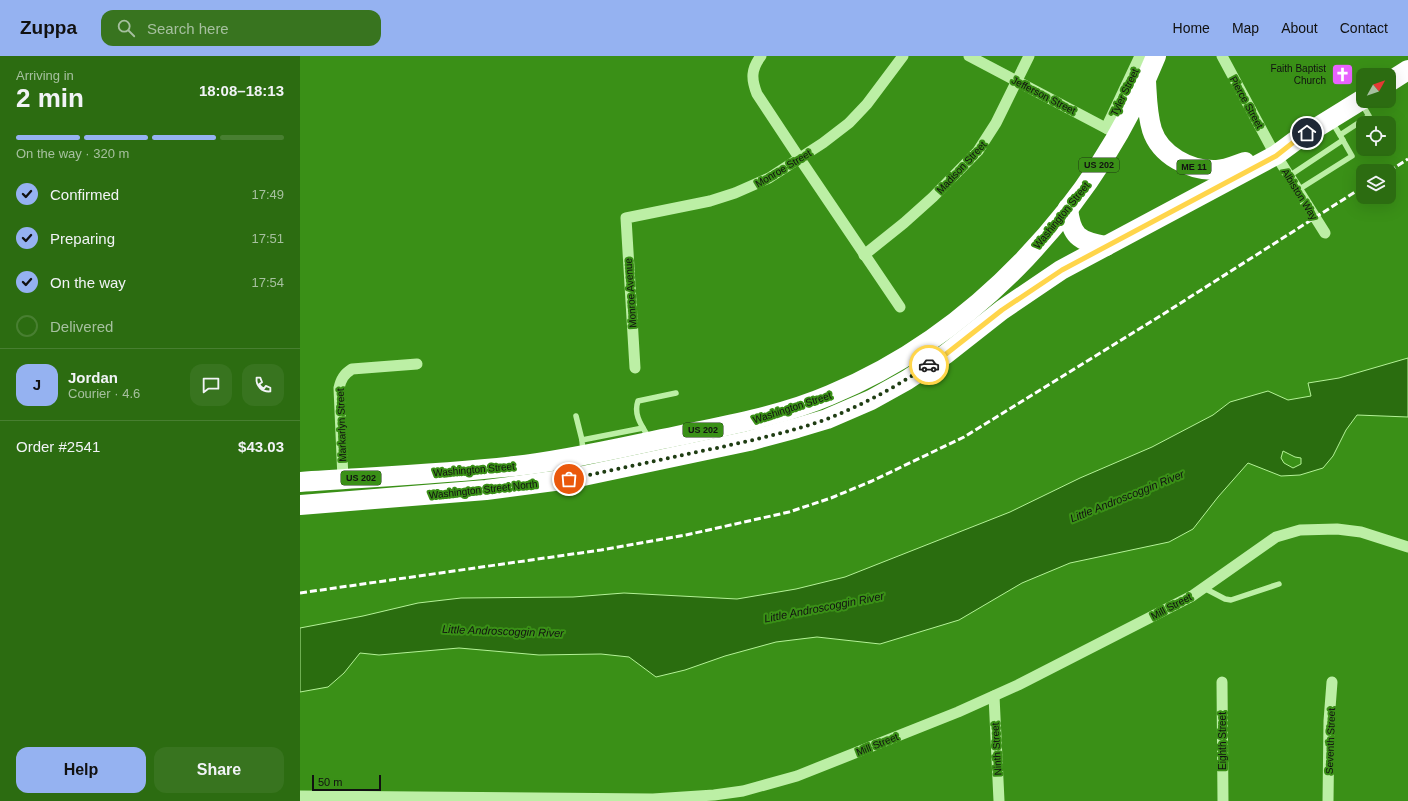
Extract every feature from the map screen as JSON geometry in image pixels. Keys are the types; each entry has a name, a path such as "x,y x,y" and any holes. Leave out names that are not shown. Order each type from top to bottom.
{"highway":[{"name":"Washington Street","path":"300,482 516,466 583,447 652,446 809,404 849,387 899,360 958,320 998,285 1035,248 1098,168 1113,131 1146,81 1156,56"},
{"path":"1396,78 1408,70"},
{"name":"ME 11","path":"1146,81 1148,109 1152,131 1164,149 1177,159 1204,170 1228,168 1274,152 1295,141 1335,126"},
{"path":"1335,126 1356,105"},
{"name":"US 202","path":"1106,246 1274,152"},
{"path":"1068,208 1070,223 1074,235 1086,242 1106,246"},
{"name":"Washington Street North","path":"300,505 486,490 569,479 652,446 749,441 797,428 827,418 871,400 907,380 946,354 1032,289 1077,259 1106,246"}],"street":[{"path":"761,56 752,72 753,85 757,94 900,307"},
{"name":"Monroe Street","path":"626,218 696,204 735,193 769,178 837,134 859,114 903,56"},
{"name":"Jefferson Street","path":"969,56 1113,131"},
{"name":"Madison Street","path":"864,255 933,197 968,162 986,140 1029,56"},
{"name":"Tyler Street","path":"1113,131 1140,56"},
{"name":"Pierce Street","path":"1222,56 1274,152"},
{"name":"Albiston Way","path":"1274,152 1324,233"},
{"name":"Monroe Avenue","path":"626,218 635,368"},
{"name":"Markarlyn Street","path":"343,479 339,388 342,377 352,369 417,364"},
{"name":"Mill Street","path":"300,796 668,800 743,791 797,776 994,696 1192,596 1270,540 1300,530 1337,529 1354,530 1408,547"},
{"name":"Eighth Street","path":"1222,682 1222,801"},
{"name":"Seventh Street","path":"1328,801 1329,721 1332,682"},
{"name":"Ninth Street","path":"994,696 999,801"}],"lane":[{"path":"1298,190 1352,156 1335,126"},
{"path":"1289,176 1343,140"},
{"path":"652,446 638,421 635,409 638,401 676,393"},
{"path":"576,416 583,447"},
{"path":"1204,587 1225,600 1231,600 1279,584"}],"water":[{"name":"Little Androscoggin River","path":"1408,358 1408,417 1357,415 1346,430 1333,456 1323,468 1300,475 1281,476 1248,463 1218,497 1193,529 1169,542 1070,563 1022,583 959,620 880,644 817,637 776,642 725,656 685,670 656,677 629,657 601,654 539,655 459,648 379,655 360,653 344,673 328,687 300,692 300,628 363,616 418,603 461,598 573,597 624,593 737,599 796,589 845,577 1010,512 1080,478 1152,447 1213,415 1230,402 1268,391 1288,400 1311,396 1308,383 1339,378","holes":["1283,451 1295,457 1301,458 1301,464 1293,468 1284,463 1281,458"]}],"railway":[{"path":"1396,167 1408,159"},
{"path":"300,593 601,550 686,535 789,512 831,498 872,481 964,437 1165,313 1356,191"}],"way so far":[{"path":"569,479 749,441 797,428 827,418 871,400 907,380 929,365"}],"place":[{"name":"Faith Baptist Church","path":"1342,74"}],"route":[{"path":"929,365 946,354 1002,310 1062,270 1276,156 1307,133"}]}
